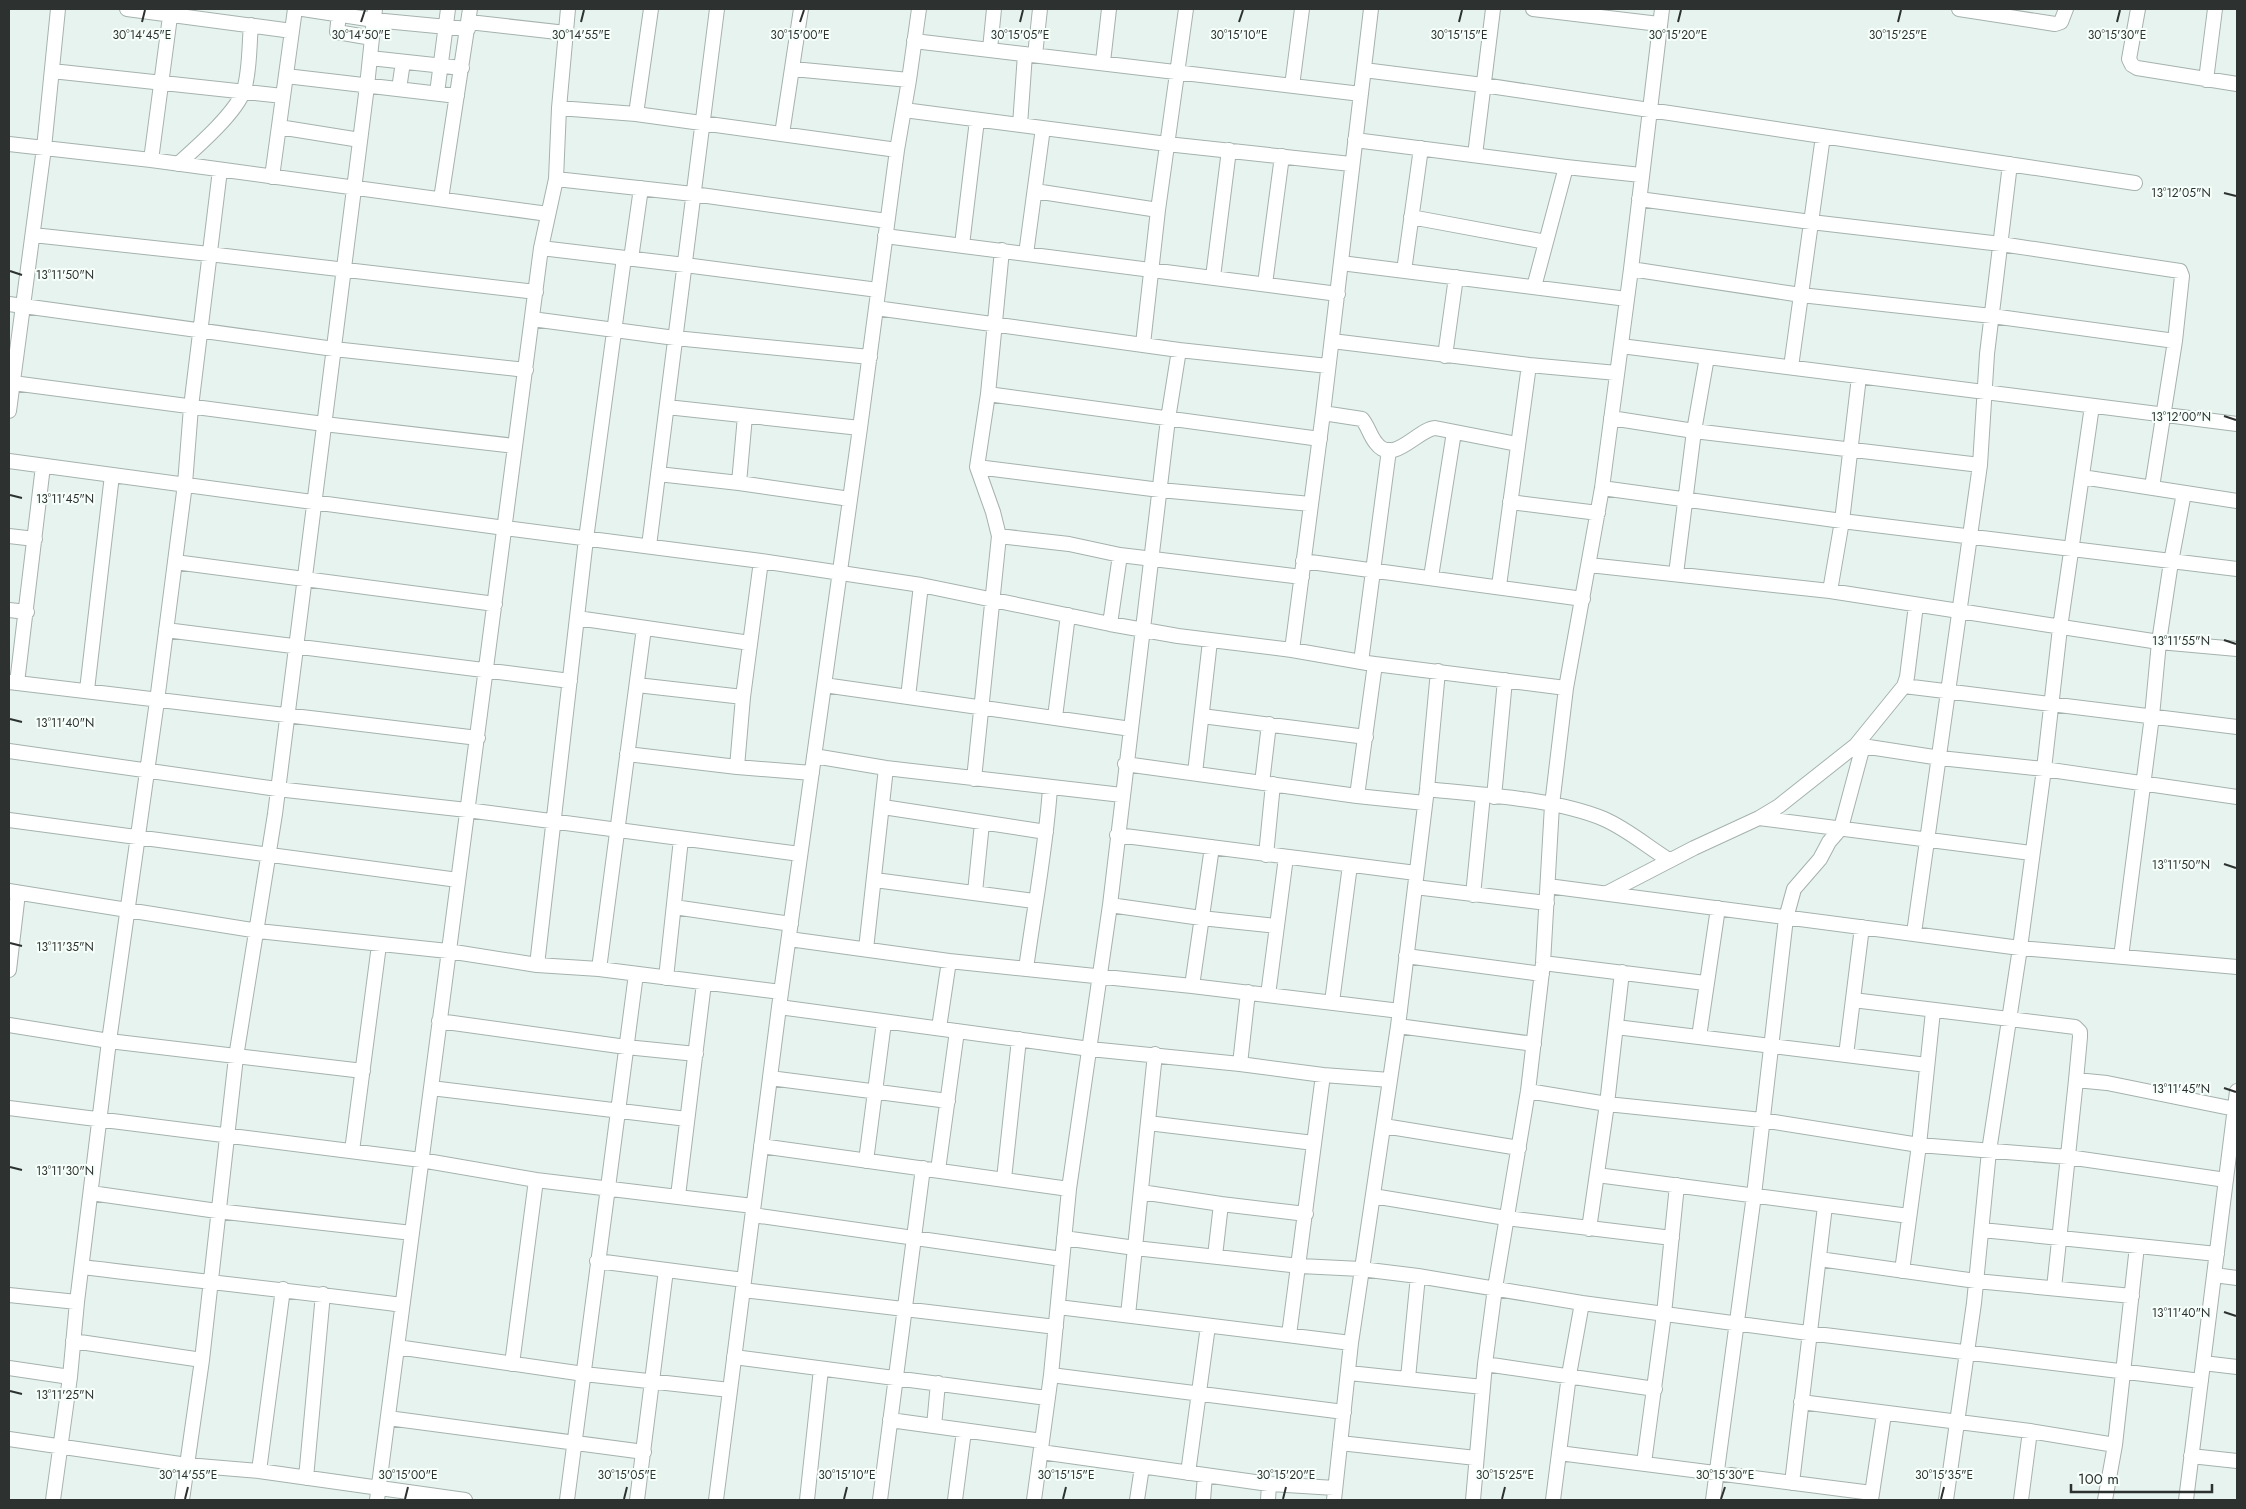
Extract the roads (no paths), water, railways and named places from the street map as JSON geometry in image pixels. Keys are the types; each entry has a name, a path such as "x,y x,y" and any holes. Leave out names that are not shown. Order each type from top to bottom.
{"street":[{"path":"9,411 15,305 33,236 58,9"},
{"path":"127,9 171,12 292,30"},
{"path":"272,177 295,9"},
{"path":"303,9 339,14 374,14 445,26 469,20 566,34"},
{"path":"437,93 448,9"},
{"path":"378,1494 541,248 556,179 559,108 568,9"},
{"path":"636,114 651,9"},
{"path":"650,546 717,9"},
{"path":"782,134 793,69 800,9"},
{"path":"716,1500 779,1006 918,9"},
{"path":"990,49 994,9"},
{"path":"1020,125 1030,54 1040,9"},
{"path":"1103,62 1109,9"},
{"path":"1143,344 1158,210 1186,9"},
{"path":"1292,86 1302,9"},
{"path":"1292,650 1338,294 1351,164 1371,9"},
{"path":"1475,155 1493,9"},
{"path":"1533,9 1584,12 1659,24"},
{"path":"1473,1500 1485,1364 1495,1288 1528,1092 1534,1044 1547,903 1552,805 1566,688 1602,488 1631,269 1662,9"},
{"path":"1960,9 2055,24 2062,22 2066,9"},
{"path":"2138,9 2129,59 2132,65 2137,68 2237,84"},
{"path":"2206,80 2215,9"},
{"path":"151,160 171,12"},
{"path":"339,14 337,32 372,38"},
{"path":"182,1500 202,1360 217,1211 228,1137 236,1057 258,932 288,716 367,86 374,14"},
{"path":"441,199 469,20"},
{"path":"178,164 203,141 239,100 246,80 252,25"},
{"path":"914,41 1361,94"},
{"path":"370,58 462,68"},
{"path":"399,89 403,62"},
{"path":"793,69 909,80"},
{"path":"1364,70 1483,84 1649,111 2135,183"},
{"path":"52,71 283,96"},
{"path":"286,76 457,96"},
{"path":"559,108 636,114 702,122 897,150"},
{"path":"904,110 1167,144 1351,164"},
{"path":"962,245 977,120"},
{"path":"279,127 360,140"},
{"path":"1026,254 1043,128"},
{"path":"1791,367 1824,136"},
{"path":"1355,140 1641,175"},
{"path":"9,144 151,160 548,214"},
{"path":"1404,271 1421,148"},
{"path":"1213,277 1229,150"},
{"path":"1265,284 1282,156"},
{"path":"1914,933 1980,465 1986,354 2010,164"},
{"path":"1534,287 1566,167"},
{"path":"53,1500 62,1446 77,1302 109,1041 146,769 158,701 185,484 191,407 220,170"},
{"path":"556,179 693,194 887,221"},
{"path":"538,965 586,539 614,330 641,188"},
{"path":"1035,191 1158,210"},
{"path":"1639,199 1811,222 2001,244 2180,271 2182,276 2175,341 2152,487"},
{"path":"1411,217 1546,242"},
{"path":"33,236 209,254 536,292"},
{"path":"885,236 1151,268 1338,294"},
{"path":"541,248 685,264 878,290"},
{"path":"974,779 999,536 994,512 977,467 988,394 1002,250"},
{"path":"1341,263 1627,299"},
{"path":"1631,269 1801,295 1992,316 2175,341"},
{"path":"1445,356 1456,278"},
{"path":"15,305 200,332 526,370"},
{"path":"876,308 996,323 1179,350 1328,366"},
{"path":"532,319 676,338 870,357"},
{"path":"1332,341 1445,356 1617,373"},
{"path":"1621,346 2237,424"},
{"path":"1034,1500 1056,1327 1069,1189 1090,1049 1098,977 1110,905 1168,419 1179,350"},
{"path":"1676,574 1694,431 1707,357"},
{"path":"1499,586 1528,365"},
{"path":"1830,591 1842,521 1859,377"},
{"path":"12,383 324,424 515,446"},
{"path":"988,394 1320,439"},
{"path":"1946,1500 1968,1352 1990,1151 2020,948 2044,769 2060,628 2092,406"},
{"path":"667,407 860,428"},
{"path":"1323,412 1362,419 1376,444 1389,450 1404,446 1430,428 1444,428 1454,432 1517,444"},
{"path":"739,483 745,416"},
{"path":"1611,418 1694,431 1980,465"},
{"path":"1431,578 1454,432"},
{"path":"1357,796 1366,736 1368,663 1375,569 1389,450"},
{"path":"9,461 586,539 761,560 921,585 1110,624 1210,641 1292,650 1368,663 1566,688"},
{"path":"43,466 27,612 13,682 86,690 158,701 478,738"},
{"path":"977,467 1160,490 1311,504"},
{"path":"658,474 739,483 850,499"},
{"path":"86,690 112,475"},
{"path":"2082,476 2237,501"},
{"path":"1602,488 1842,521 2237,569"},
{"path":"2121,957 2152,716 2159,642 2184,493"},
{"path":"1510,502 1598,513"},
{"path":"9,536 35,539"},
{"path":"999,536 1069,544 1120,555 1302,577"},
{"path":"1110,624 1120,555"},
{"path":"737,767 743,697 761,560"},
{"path":"1303,561 1375,569 1583,599"},
{"path":"175,562 495,604"},
{"path":"1589,565 1830,591 2060,628 2159,642 2237,649"},
{"path":"908,696 921,585"},
{"path":"1607,893 1669,860 1759,818 1859,745 1904,686 1907,677 1916,605"},
{"path":"9,610 27,612"},
{"path":"1055,717 1068,615"},
{"path":"577,618 750,643"},
{"path":"598,969 644,628"},
{"path":"166,630 570,681"},
{"path":"1195,773 1210,641"},
{"path":"890,1420 964,1430 1142,1467 1334,1494 1361,1269 1400,1011 1426,796 1438,671"},
{"path":"1473,895 1505,680"},
{"path":"637,685 743,697"},
{"path":"824,685 1131,729"},
{"path":"1904,686 1949,690 2237,727"},
{"path":"1202,716 1366,736"},
{"path":"1266,855 1269,724"},
{"path":"1859,745 1940,758 2044,769 2237,797"},
{"path":"1713,1500 1754,1195 1786,918 1794,889 1820,859 1829,842 1840,828 1859,745"},
{"path":"9,751 277,789 467,810 800,854"},
{"path":"627,754 737,767 812,773"},
{"path":"814,756 886,768 1122,795"},
{"path":"1126,764 1357,796 1489,796 1552,805 1604,819 1669,860"},
{"path":"866,949 886,768"},
{"path":"1026,969 1034,901 1046,832 1050,788"},
{"path":"883,807 1046,832"},
{"path":"1759,818 2032,853"},
{"path":"9,820 458,880"},
{"path":"975,892 982,823"},
{"path":"1118,836 1350,865 1473,895 1547,903"},
{"path":"666,978 681,839"},
{"path":"1192,986 1212,847"},
{"path":"1268,995 1286,857"},
{"path":"1332,1002 1350,865"},
{"path":"875,880 1034,901"},
{"path":"1548,886 2020,948 2237,967"},
{"path":"9,970 14,892 128,909 258,932 448,951 538,965 598,969 781,992"},
{"path":"1110,905 1201,918 1277,926"},
{"path":"674,907 791,924"},
{"path":"1699,1037 1718,908"},
{"path":"1846,1055 1862,927"},
{"path":"789,939 949,961 1248,992 1400,1011"},
{"path":"352,1151 379,945"},
{"path":"1406,956 1542,969 1622,972 1706,984"},
{"path":"939,1028 949,961"},
{"path":"1589,1229 1607,1104 1622,972"},
{"path":"568,1500 597,1261 636,974"},
{"path":"678,1196 704,983"},
{"path":"1240,1064 1248,992"},
{"path":"1853,1000 2068,1026 2078,1029 2080,1037 2068,1157 2057,1238 2054,1288"},
{"path":"779,1006 1090,1049 1155,1054 1323,1075 1390,1080"},
{"path":"1902,1271 1919,1145 1932,1011"},
{"path":"439,1021 696,1054"},
{"path":"866,1161 884,1022"},
{"path":"9,1025 109,1041 363,1071"},
{"path":"1398,1026 1534,1044"},
{"path":"1616,1027 1927,1065"},
{"path":"938,1170 958,1031"},
{"path":"1004,1179 1019,1040"},
{"path":"1128,1316 1155,1054"},
{"path":"1290,1335 1323,1075"},
{"path":"770,1078 948,1102"},
{"path":"2076,1080 2107,1083 2235,1109"},
{"path":"431,1088 687,1120"},
{"path":"2186,1500 2237,1090"},
{"path":"1528,1092 1607,1104 1762,1120 1919,1145 2068,1157 2226,1180"},
{"path":"9,1108 422,1160 536,1180 678,1196 913,1238 1062,1259"},
{"path":"1148,1123 1314,1142"},
{"path":"1384,1126 1519,1148"},
{"path":"761,1146 1069,1189"},
{"path":"880,1500 923,1168"},
{"path":"1596,1175 1909,1216"},
{"path":"512,1364 536,1180"},
{"path":"1644,1463 1664,1314 1677,1185"},
{"path":"1141,1192 1306,1214"},
{"path":"91,1193 217,1211 412,1234"},
{"path":"1373,1196 1506,1218 1672,1238"},
{"path":"1215,1256 1220,1204"},
{"path":"1792,1484 1824,1206"},
{"path":"1982,1230 2217,1254"},
{"path":"1064,1238 1135,1248 1300,1266 1361,1269 1418,1276 1582,1303 1808,1334 2124,1370 2201,1381"},
{"path":"2105,1500 2124,1370 2137,1246"},
{"path":"1819,1259 1976,1281 2132,1296"},
{"path":"597,1261 666,1270 744,1285 905,1309 1056,1327"},
{"path":"82,1267 210,1283 283,1289 402,1305"},
{"path":"637,1500 666,1270"},
{"path":"1408,1378 1418,1276"},
{"path":"2214,1276 2237,1278"},
{"path":"259,1471 283,1289"},
{"path":"306,1478 323,1294"},
{"path":"9,1295 77,1302"},
{"path":"1553,1500 1582,1303"},
{"path":"1058,1307 1351,1343"},
{"path":"1188,1473 1208,1326"},
{"path":"73,1341 202,1360"},
{"path":"397,1347 584,1374 730,1390"},
{"path":"734,1357 1047,1398"},
{"path":"2203,1363 2237,1367"},
{"path":"1485,1364 1570,1375 1654,1389"},
{"path":"9,1368 70,1377"},
{"path":"807,1500 821,1369"},
{"path":"1349,1373 1483,1387"},
{"path":"1050,1375 1344,1412"},
{"path":"934,1426 938,1383"},
{"path":"1801,1402 1957,1424 2030,1432 2114,1446"},
{"path":"1559,1453 1717,1473 1872,1497 1884,1414"},
{"path":"388,1418 644,1452"},
{"path":"955,1500 964,1430"},
{"path":"2021,1500 2030,1432"},
{"path":"9,1439 187,1465 259,1471 306,1478 378,1494 465,1500"},
{"path":"1340,1443 1476,1458"},
{"path":"2192,1456 2237,1461"},
{"path":"1137,1500 1142,1467"},
{"path":"1202,1500 1205,1476"},
{"path":"1268,1500 1269,1484"}]}
